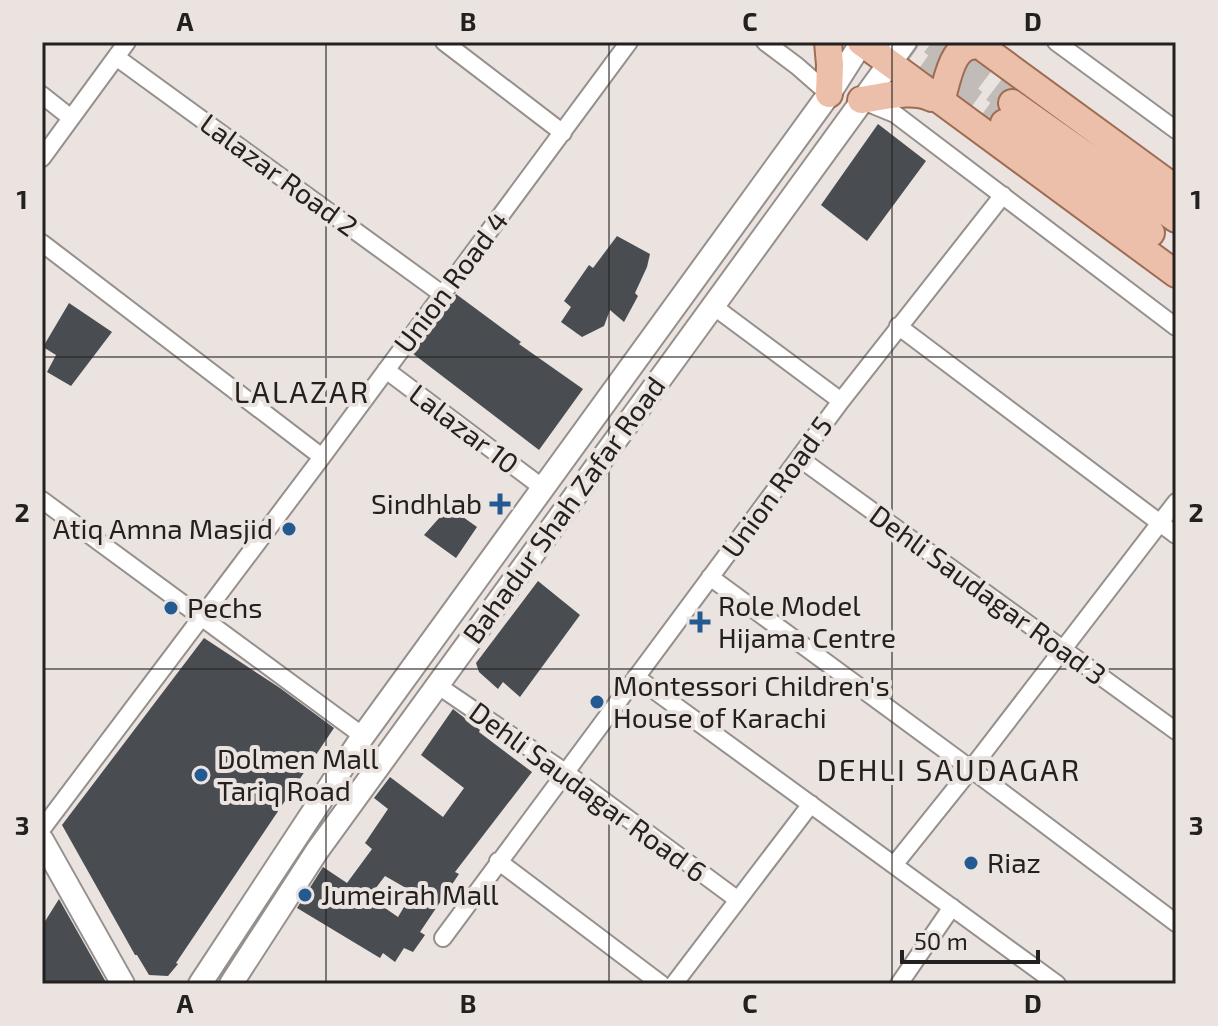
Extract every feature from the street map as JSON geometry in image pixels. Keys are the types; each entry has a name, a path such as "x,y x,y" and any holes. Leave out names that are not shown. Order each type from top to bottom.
{"main road":[{"path":"828,42 829,94"},
{"path":"863,43 897,52 945,104"},
{"name":"Bahadur Shah Zafar Road","path":"200,984 363,736 863,43"},
{"path":"945,104 957,54 968,46 988,48 1176,189"},
{"name":"Bahadur Shah Zafar Road","path":"231,984 317,851 897,52"},
{"path":"861,100 898,94 925,94 945,104 1176,274"},
{"path":"1176,219 1008,113 1176,252"},
{"path":"42,840 123,984"}],"street":[{"path":"42,158 127,42"},
{"path":"444,42 563,133"},
{"name":"Union Road 4","path":"42,829 629,42"},
{"path":"765,42 829,94"},
{"path":"1056,42 1176,130"},
{"name":"Lalazar Road 2","path":"116,57 442,294"},
{"path":"42,95 71,118"},
{"path":"861,100 895,114 1176,327"},
{"name":"Union Road 5","path":"443,938 841,401 1003,195"},
{"path":"42,243 322,457"},
{"path":"713,306 841,401"},
{"path":"898,326 1176,535"},
{"name":"Lalazar 10","path":"386,370 543,488"},
{"name":"Dehli Saudagar Road 3","path":"799,458 1176,731"},
{"path":"42,500 363,736"},
{"path":"894,865 1176,502"},
{"path":"710,577 1176,923"},
{"path":"636,677 1057,984"},
{"name":"Dehli Saudagar Road 6","path":"437,685 565,772 738,900"},
{"path":"674,984 811,804"},
{"path":"498,861 661,984"},
{"path":"899,984 952,907"}],"building":[{"path":"878,124 926,161 867,241 821,205"},
{"path":"617,236 650,254 635,293 638,296 624,322 610,310 604,326 582,337 561,322 571,307 564,301 589,265 593,268"},
{"path":"456,294 583,389 539,450 412,353"},
{"path":"69,303 112,332 71,386 47,372 56,355 43,347"},
{"path":"449,507 477,527 456,558 424,535"},
{"path":"538,581 580,615 520,697 503,682 498,689 479,672 476,663"},
{"name":"Dolmen Mall Tariq Road","path":"204,638 334,728 178,964 168,976 149,975 62,825"},
{"path":"453,709 532,772 455,872 459,874 420,932 425,935 413,952 404,948 395,962 383,953 380,958 297,908 323,867 347,883 372,849 365,843 388,809 374,798 390,777 443,817 464,788 421,755","holes":["385,876 413,892 398,917 369,897"]},
{"path":"59,899 107,984 42,984 42,926"}],"tunnel":[{"path":"890,42 1004,123"},
{"path":"932,42 1012,103"}],"place":[{"name":"Sindhlab","path":"500,504"},
{"name":"Atiq Amna Masjid","path":"289,529"},
{"name":"Pechs","path":"171,608"},
{"name":"Role Model Hijama Centre","path":"700,622"},
{"name":"Montessori Children's House of Karachi","path":"597,702"},
{"name":"Dolmen Mall Tariq Road","path":"201,775"},
{"name":"Riaz","path":"971,863"},
{"name":"Jumeirah Mall","path":"305,895"}],"district":[{"name":"LALAZAR","path":"302,393"},
{"name":"DEHLI SAUDAGAR","path":"949,771"}]}
